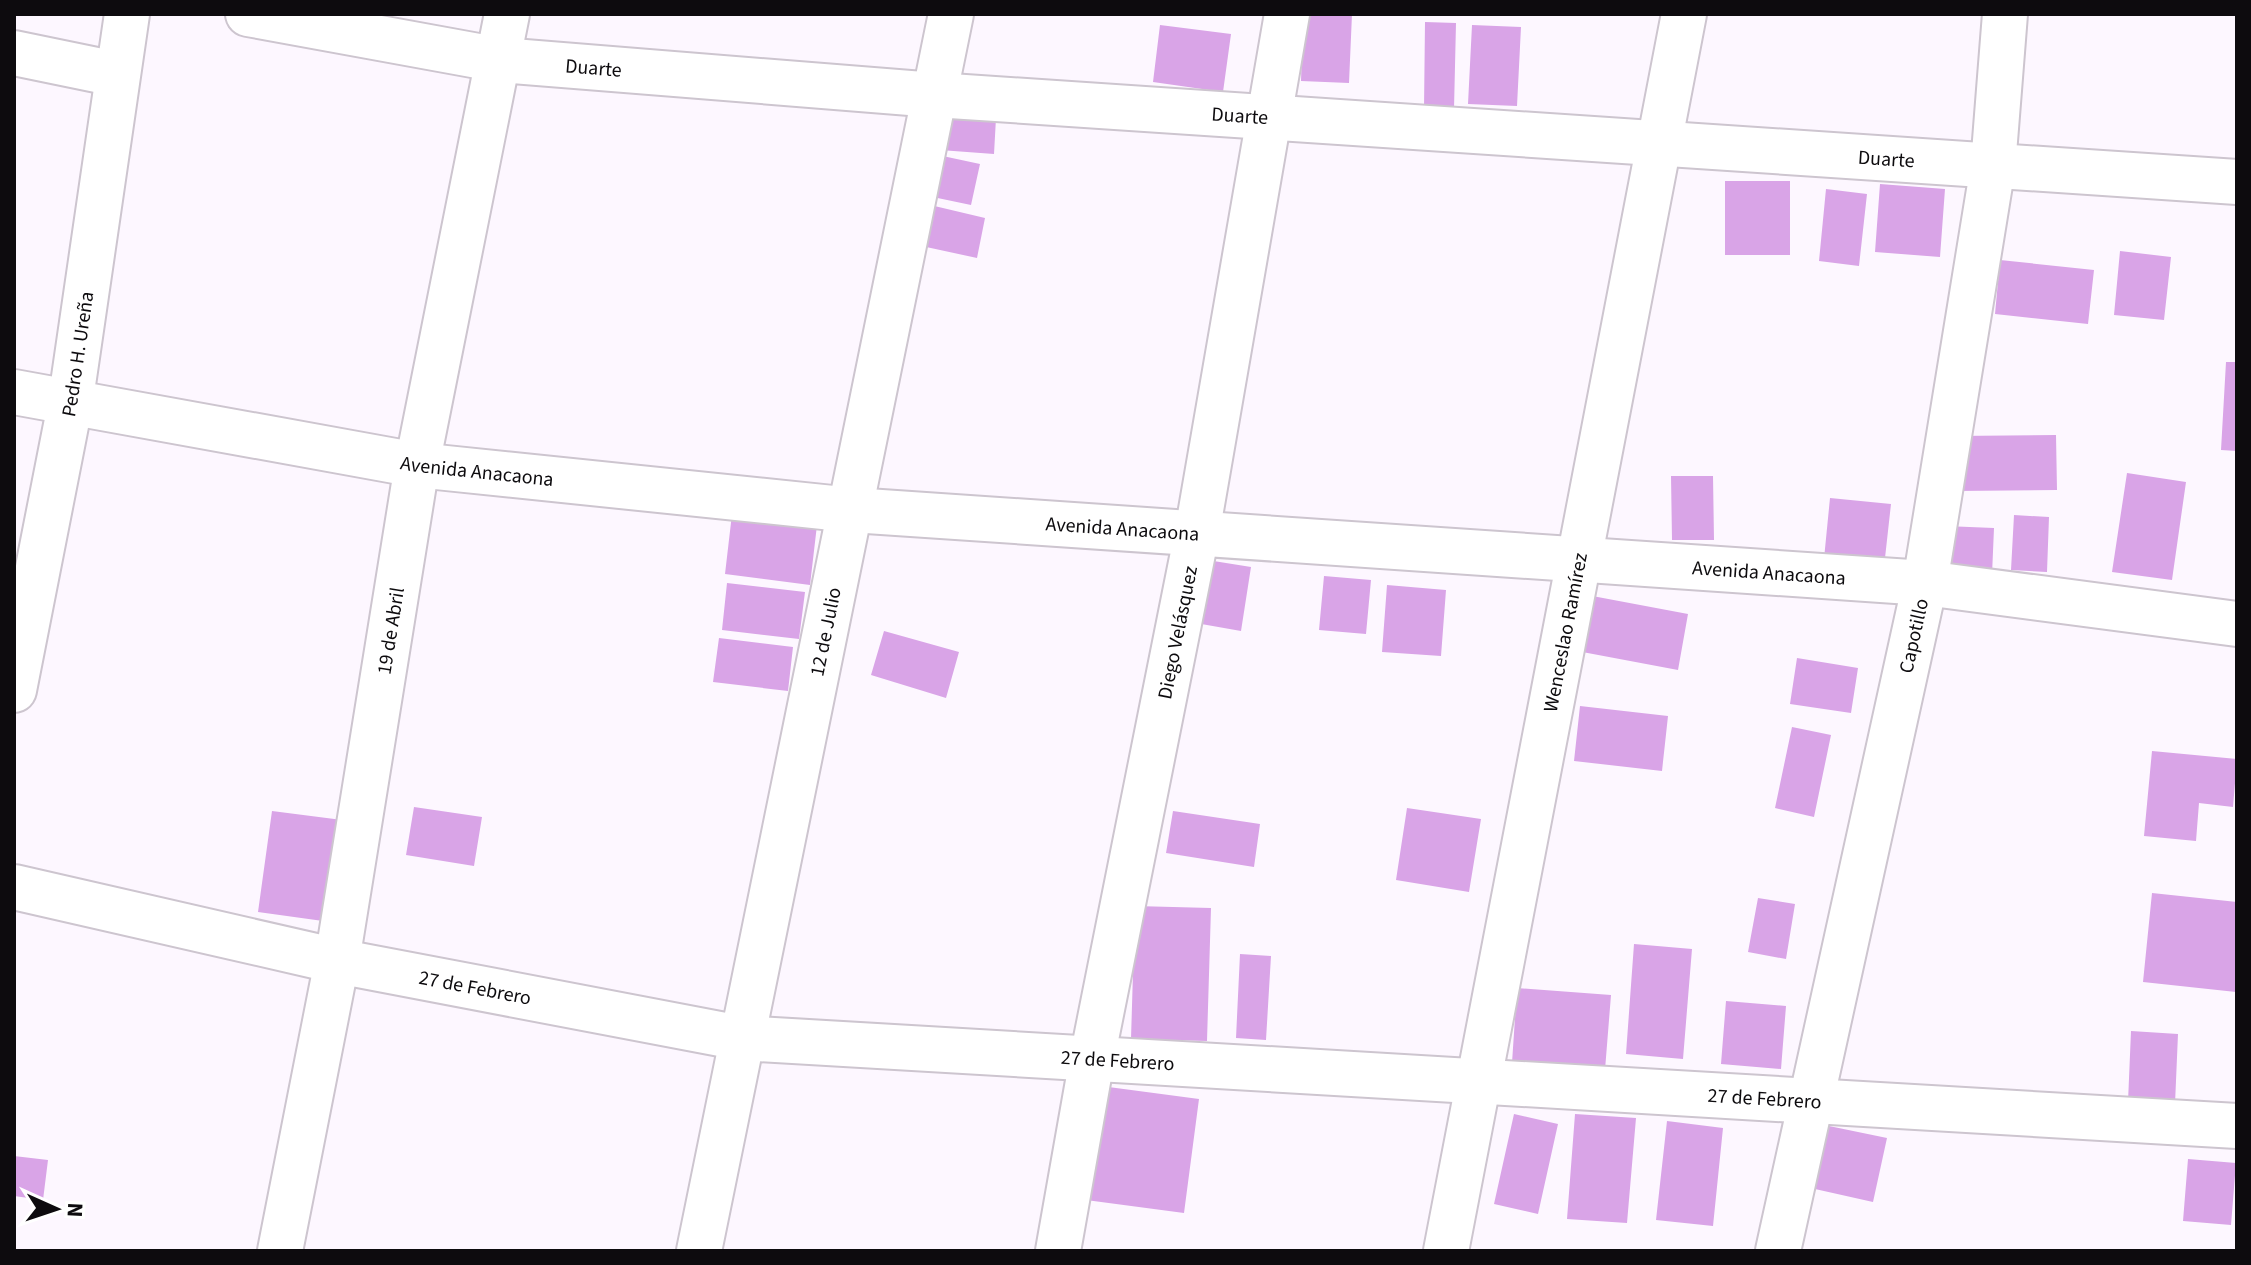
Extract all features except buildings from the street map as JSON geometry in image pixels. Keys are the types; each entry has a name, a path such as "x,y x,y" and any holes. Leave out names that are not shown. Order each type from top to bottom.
{"street":[{"name":"Pedro H. Ureña","path":"14,690 70,405 127,14"},
{"name":"Duarte","path":"248,14 500,60 935,95 2237,182"},
{"name":"19 de Abril","path":"280,1251 337,961 417,465 507,14"},
{"name":"12 de Julio","path":"699,1251 951,14"},
{"name":"Diego Velásquez","path":"1058,1251 1092,1059 1197,533 1287,14"},
{"name":"Wenceslao Ramírez","path":"1446,1251 1476,1081 1662,144 1684,14"},
{"name":"Capotillo","path":"1778,1251 1925,583 1993,166 2005,14"},
{"path":"14,53 116,74"},
{"name":"Avenida Anacaona","path":"14,392 70,405 417,465 852,510 1925,583 2237,624"},
{"name":"27 de Febrero","path":"14,887 337,961 741,1038 2237,1126"}]}
